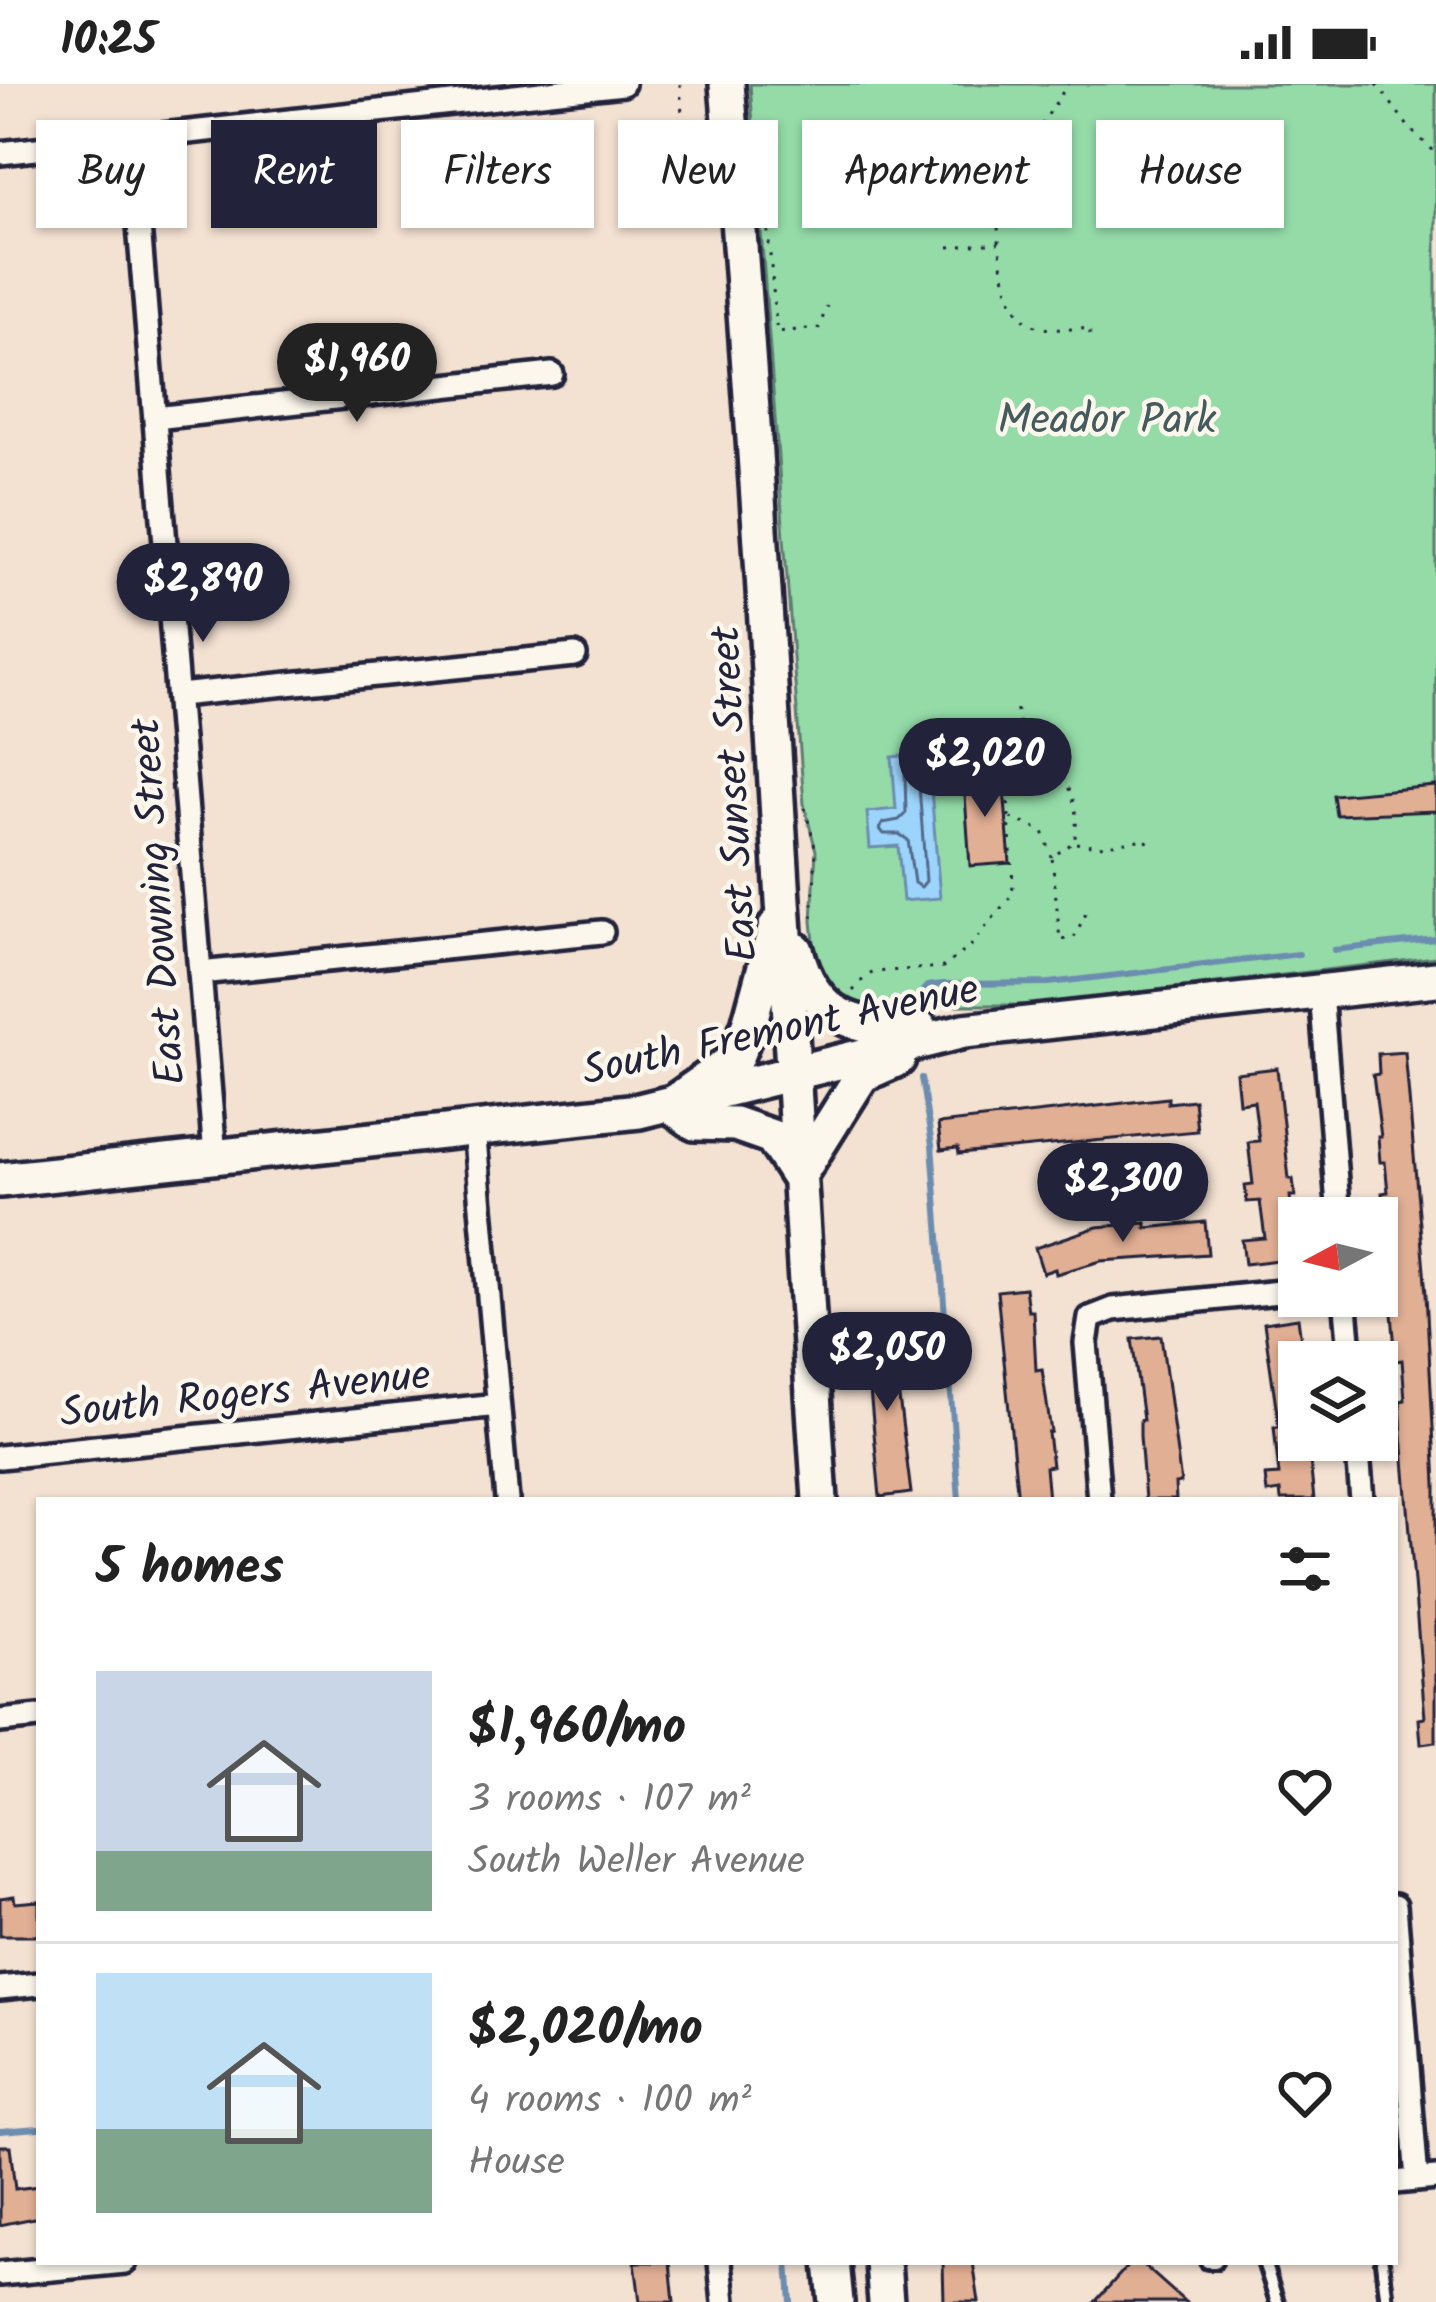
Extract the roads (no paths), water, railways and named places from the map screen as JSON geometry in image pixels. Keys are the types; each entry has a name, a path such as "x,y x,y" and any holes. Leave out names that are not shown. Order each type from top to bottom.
{"main road":[{"name":"East Sunset Street","path":"727,84 776,742 791,1073 820,1497"},
{"path":"783,902 803,979 822,1005 853,1022 881,1029 941,1026 964,1031"},
{"path":"783,902 735,1059 670,1105 695,1123 735,1124 772,1137 798,1177 862,1076 964,1031"},
{"name":"South Fremont Avenue","path":"0,1180 670,1105 964,1031 1436,980"},
{"path":"832,2265 836,2302"},
{"path":"883,2265 886,2302"}],"street":[{"path":"187,134 623,84"},
{"path":"0,153 36,149"},
{"name":"East Downing Street","path":"139,228 214,1156"},
{"path":"155,418 552,374"},
{"path":"179,695 575,655"},
{"path":"200,973 602,932"},
{"path":"1321,992 1337,1197"},
{"path":"474,1128 507,1497"},
{"path":"1099,1497 1086,1343 1090,1318 1114,1309 1278,1292"},
{"name":"South Rogers Avenue","path":"0,1457 498,1405"},
{"path":"1359,1461 1362,1497"},
{"path":"0,1721 36,1717"},
{"path":"1398,1944 1416,2180"},
{"path":"0,1988 36,1984"},
{"path":"0,2275 96,2265"},
{"path":"720,2265 724,2302"}],"lane":[{"path":"1265,2265 1277,2302"},
{"path":"1382,2265 1387,2302"}],"water":[{"path":"928,753 940,898 903,901 898,846 870,848 867,812 896,809 892,757"}],"waterway":[{"path":"1334,950 1436,939"},
{"path":"916,998 927,986 943,984 1049,983 1299,954"},
{"path":"921,1078 932,1145 959,1497"},
{"path":"0,2131 36,2128"},
{"path":"788,2265 791,2302"}],"park label":[{"name":"Meador Park","path":"1107,418"}]}
